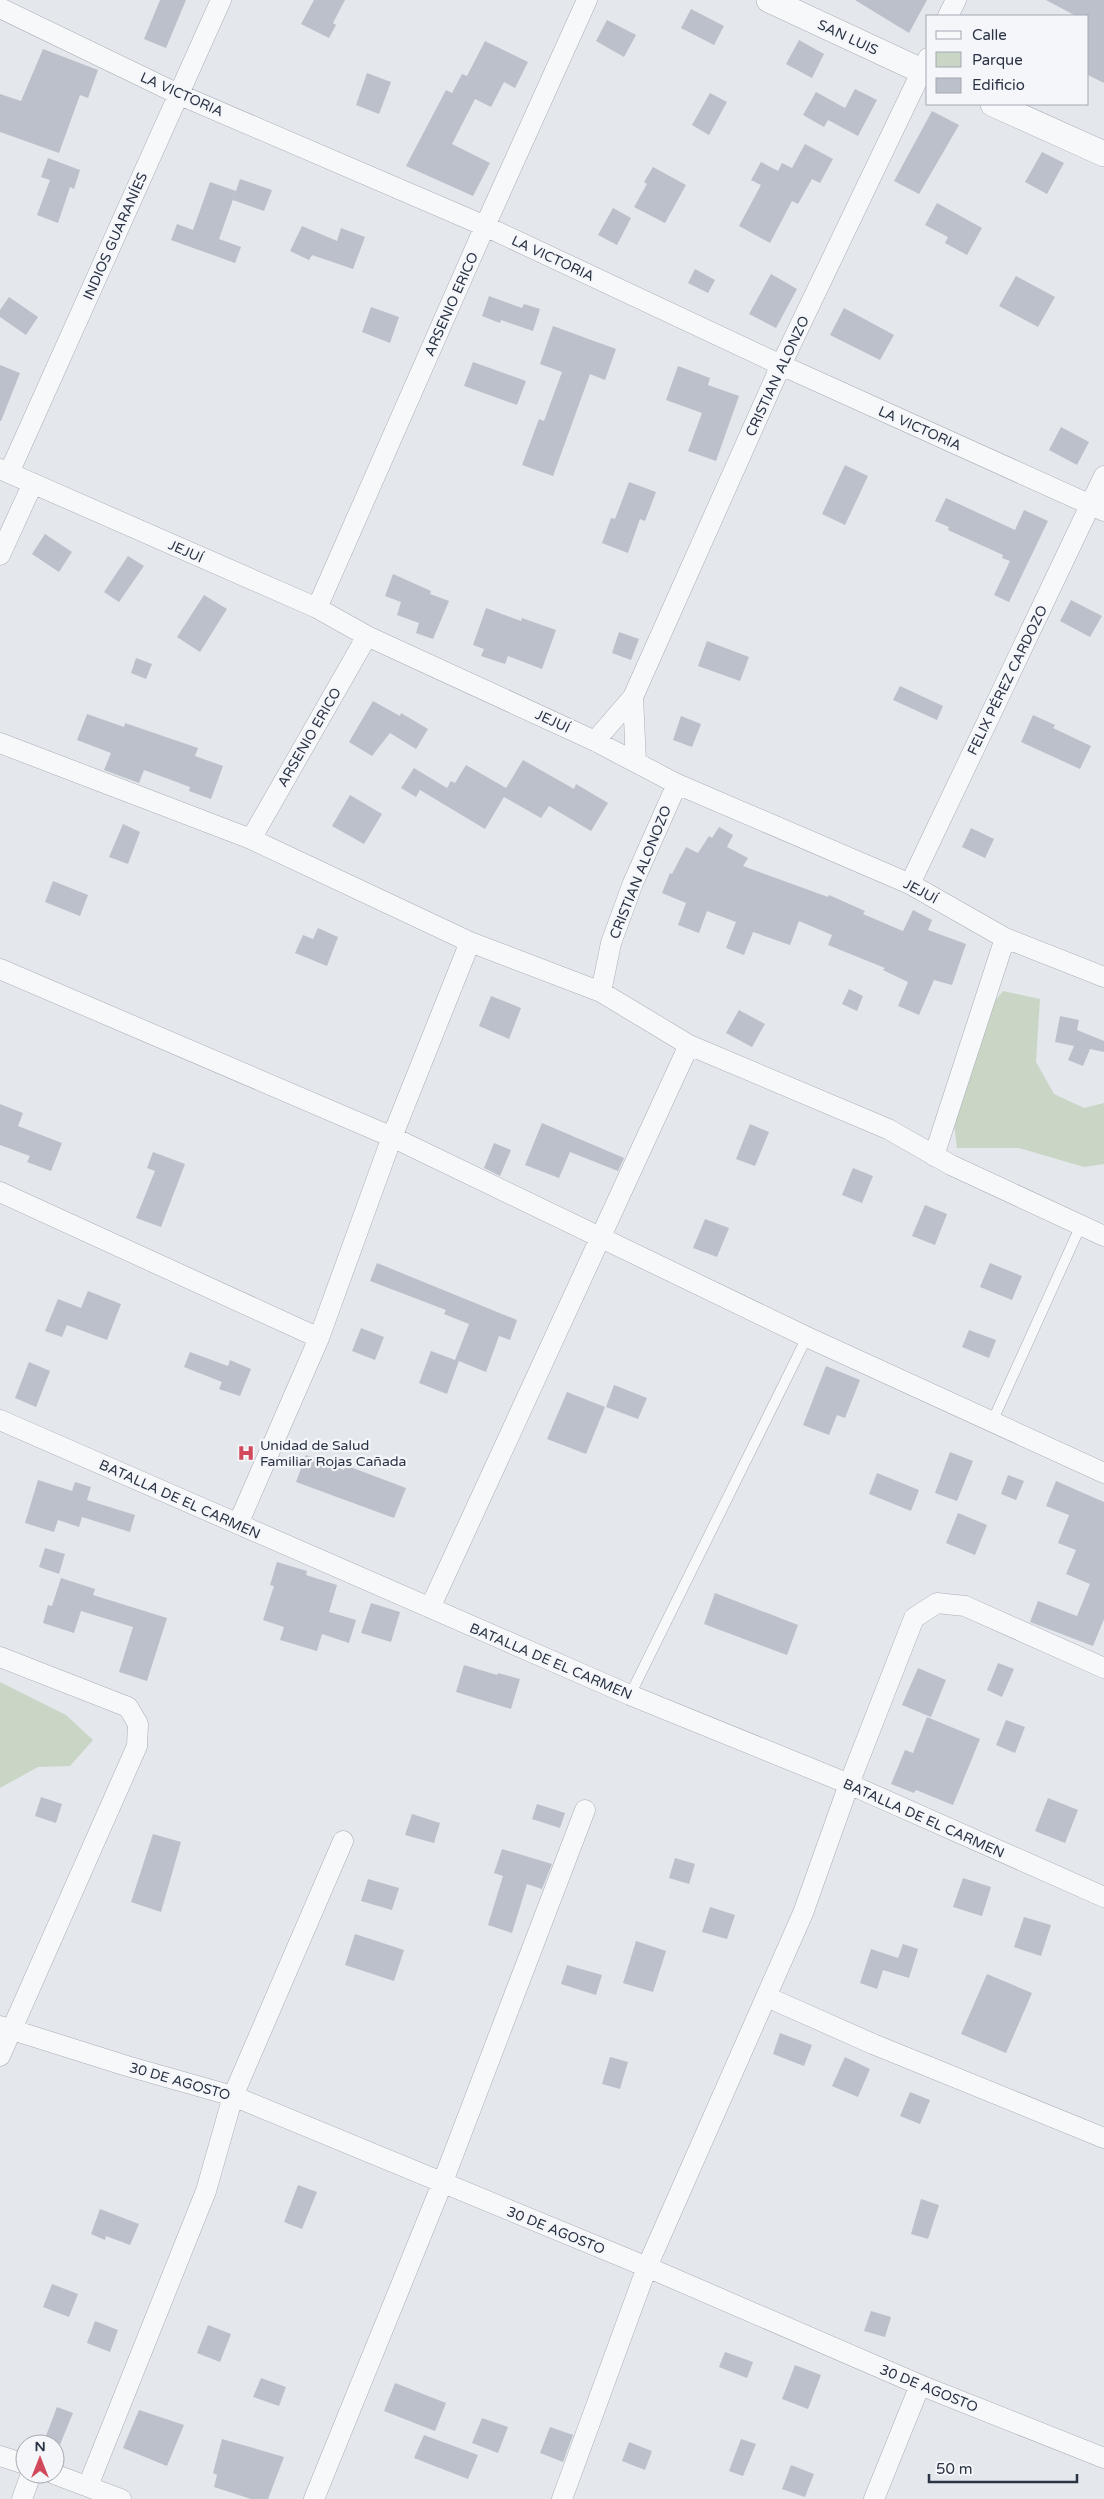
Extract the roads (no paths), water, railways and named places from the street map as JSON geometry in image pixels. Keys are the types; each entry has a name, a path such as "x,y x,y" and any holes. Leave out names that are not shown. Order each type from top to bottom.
{"street":[{"name":"INDIOS GUARANÍES","path":"4,471 221,0"},
{"name":"ARSENIO ERICO","path":"317,608 587,0"},
{"name":"SAN LUIS","path":"769,0 926,68"},
{"path":"948,15 956,0"},
{"name":"LA VICTORIA","path":"0,8 178,94 485,226 781,365 1097,508"},
{"name":"CRISTIAN ALONZO","path":"595,741 633,697 781,365 926,68"},
{"path":"995,105 1104,154"},
{"name":"JEJUÍ","path":"4,471 317,608 367,636 595,741 677,784 910,884 1004,938 1104,977"},
{"name":"FELIX PÉREZ CARDOZO","path":"910,884 1097,508 1104,476"},
{"path":"0,555 33,483"},
{"name":"ARSENIO ERICO","path":"251,839 367,636"},
{"name":"CRISTIAN ALONZO","path":"633,697 636,762"},
{"path":"0,743 251,839 470,942 601,992 689,1045 888,1129 934,1156 1104,1236"},
{"name":"CRISTIAN ALONOZO","path":"601,992 611,943 633,883 677,784"},
{"path":"934,1156 1004,938"},
{"path":"238,1524 319,1338 392,1137 470,942"},
{"path":"0,970 392,1137 807,1337 1104,1473"},
{"path":"430,1608 689,1045"},
{"path":"0,1192 319,1338"},
{"name":"BATALLA DE EL CARMEN","path":"0,1420 630,1695 848,1784 1104,1897"},
{"path":"562,2499 647,2267 803,1913 848,1784 914,1618 937,1603 965,1606 1104,1668"},
{"path":"0,1656 128,1707 138,1724 137,1746 5,2027 0,2056"},
{"path":"314,2499 442,2184 585,1810"},
{"path":"88,2486 206,2191 234,2096 343,1841"},
{"path":"767,1997 873,2044 1104,2138"},
{"name":"30 DE AGOSTO","path":"5,2027 128,2066 234,2096 442,2184 647,2267 920,2385 1104,2458"},
{"path":"874,2499 920,2385"},
{"path":"0,2456 15,2461"},
{"path":"65,2478 121,2499"},
{"path":"22,2499 27,2484"}],"lane":[{"path":"992,1422 1081,1225"},
{"path":"630,1695 807,1337"}],"place":[{"name":"Unidad de Salud Familiar Rojas Cañada","path":"246,1453"}]}
